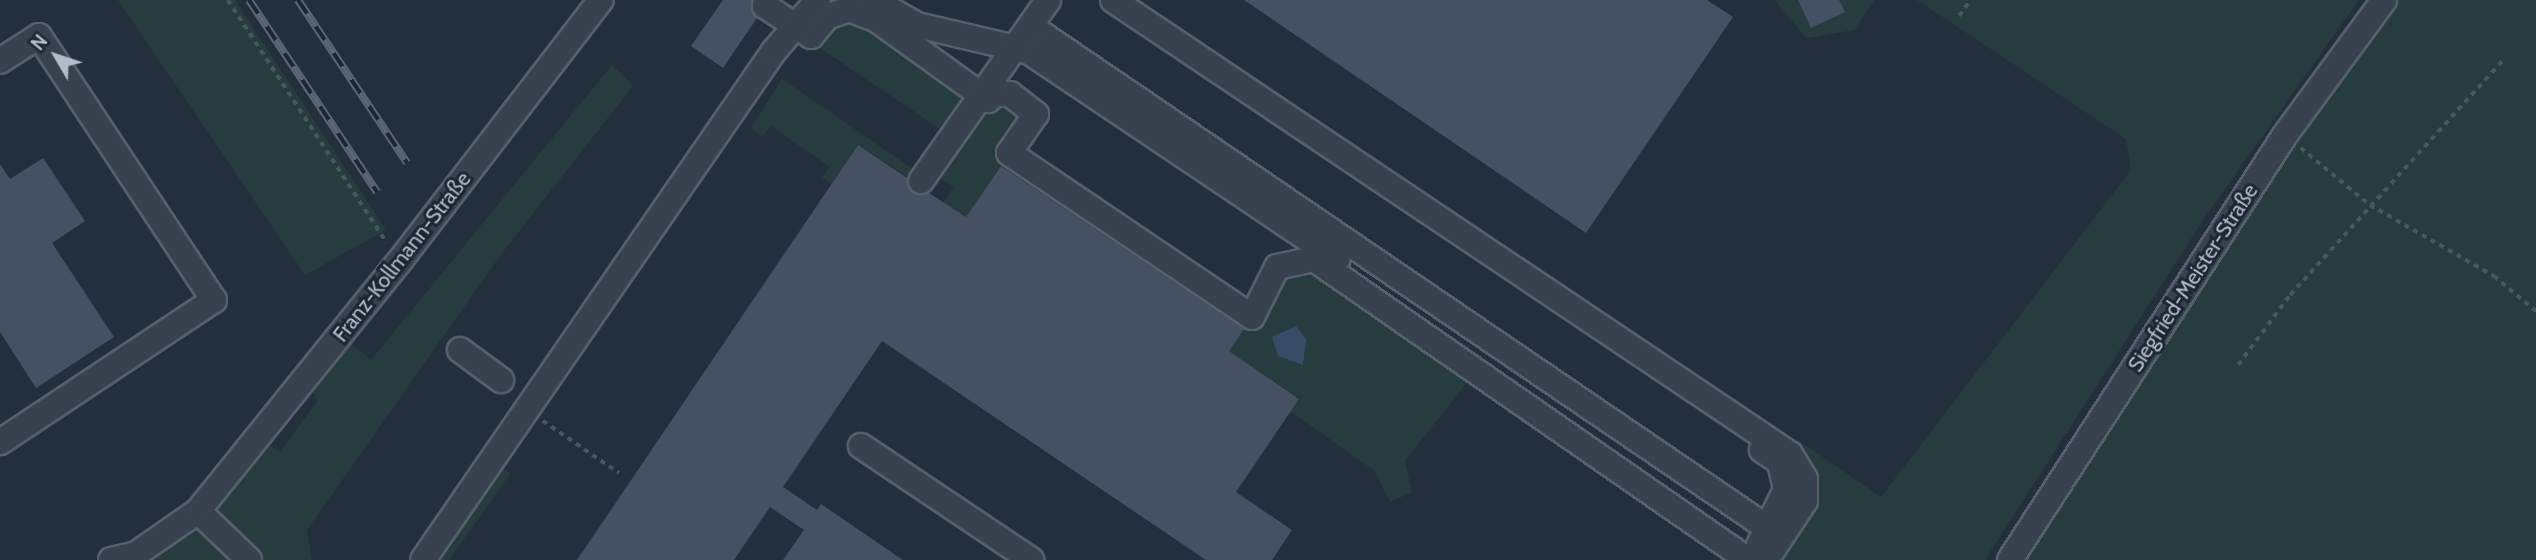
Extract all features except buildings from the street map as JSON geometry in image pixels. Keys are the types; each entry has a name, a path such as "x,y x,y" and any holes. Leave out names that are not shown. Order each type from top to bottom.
{"street":[{"name":"Franz-Kollmann-Straße","path":"111,560 136,554 198,511 400,262 601,0"},
{"path":"766,0 765,6 811,36 827,17 849,9 877,20 988,100 995,94 1010,94 1036,114 1009,153 1252,317 1277,267 1314,259 1740,557"},
{"path":"423,560 794,25 818,0"},
{"path":"873,0 916,25 1028,51 1688,498 1723,531 1740,557"},
{"path":"921,181 1048,0"},
{"path":"1100,0 1780,462 1786,489 1769,529 1740,557"},
{"path":"1113,0 1790,454 1805,479 1805,501 1766,560"},
{"name":"Siegfried-Meister-Straße","path":"2010,560 2285,135 2384,0"},
{"path":"1030,26 1769,529"},
{"path":"0,61 38,36 214,300 0,442"},
{"path":"460,350 501,380"},
{"path":"861,446 1031,560"},
{"path":"198,511 249,560"}],"path":[{"path":"228,0 400,262"},
{"path":"1959,16 1970,0"},
{"path":"2238,365 2290,295 2504,60"},
{"path":"2285,135 2370,205 2494,276 2536,311"},
{"path":"526,409 619,473"}],"green space":[{"path":"118,0 235,0 386,230 305,275"},
{"path":"1775,0 1875,0 1854,30 1806,38"},
{"path":"1917,0 2359,0 2205,217 1985,560 1766,560 1790,454 1798,440 1881,497 2131,170 2126,139"},
{"path":"2395,0 2536,0 2536,560 2023,560 2079,465 2348,62"},
{"path":"849,9 969,95 944,136 933,139 940,129 814,44 807,53 804,47 811,36"},
{"path":"612,65 633,86 502,253 307,530 312,560 261,560 211,509 263,441 280,452 318,400 310,388 347,340 371,360"},
{"path":"782,79 919,173 913,181 858,145 831,184 822,177 830,167 771,126 762,136 751,128"},
{"path":"988,100 1036,114 966,217 943,202 954,187 936,175"},
{"path":"1314,259 1713,536 1706,546 1469,380 1405,461 1412,492 1390,502 1375,471 1290,411 1299,398 1229,351 1277,267"},
{"path":"501,468 511,473 449,560 438,560"},
{"path":"196,524 238,560 141,560"}],"water":[{"path":"1296,326 1306,339 1303,365 1278,356 1272,337"}],"railway":[{"path":"249,0 377,192"},
{"path":"298,0 407,163"}]}
